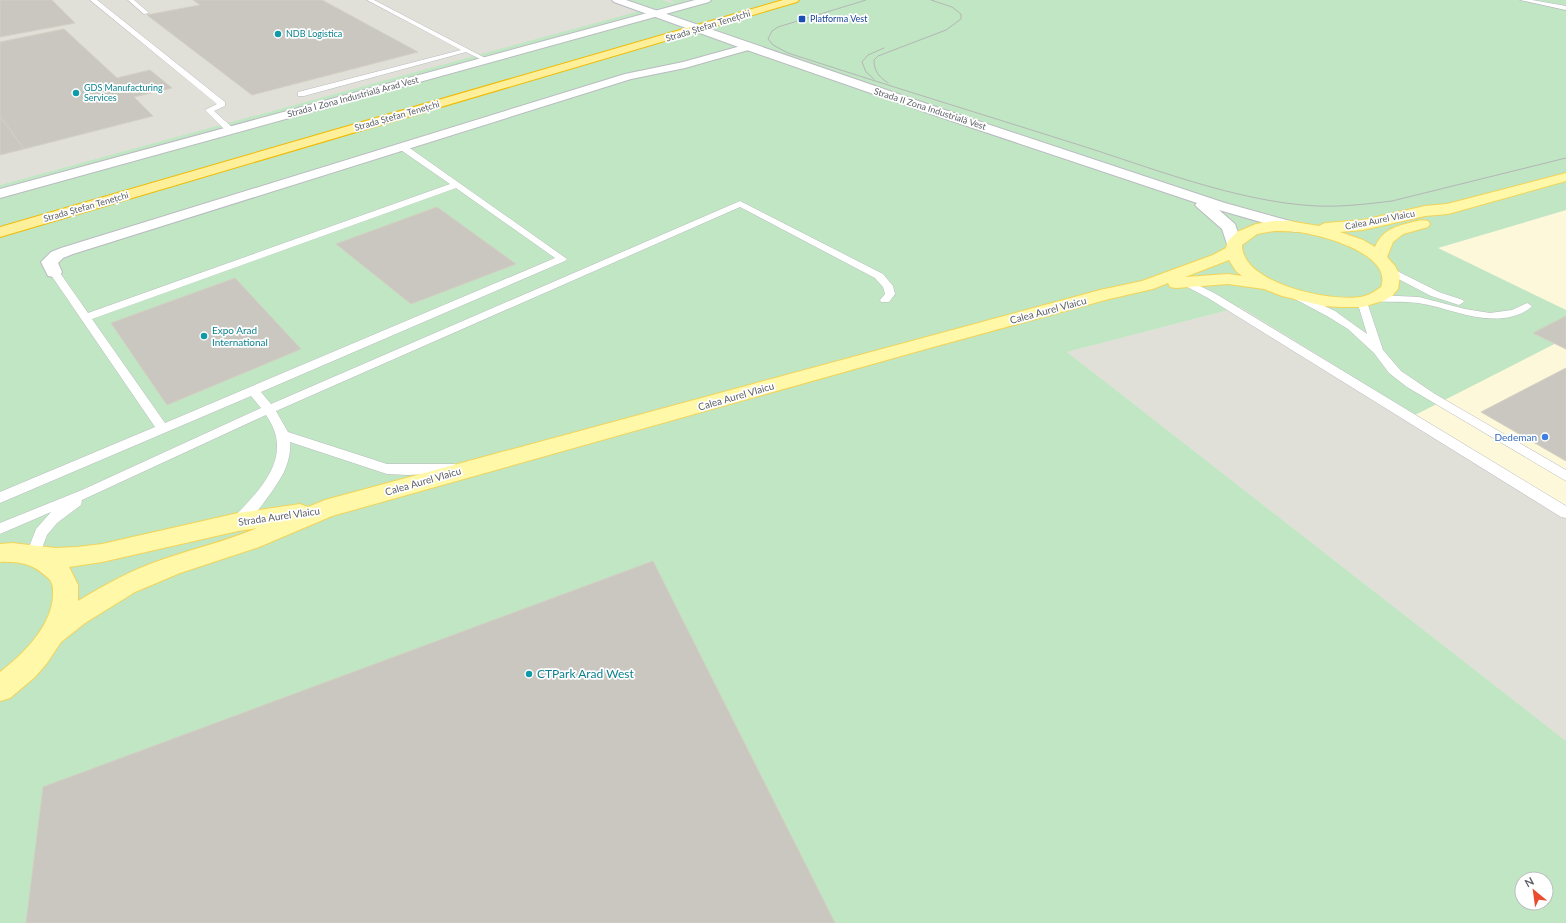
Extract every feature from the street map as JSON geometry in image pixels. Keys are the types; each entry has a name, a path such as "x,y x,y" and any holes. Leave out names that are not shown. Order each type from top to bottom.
{"highway":[{"name":"Strada Ștefan Tenețchi","path":"0,232 794,0"}],"main road":[{"name":"Calea Aurel Vlaicu","path":"325,509 1106,294 1147,285 1219,259 1234,247 1242,234 1256,229 1274,226 1345,228 1363,225 1425,211 1448,209 1566,177"},
{"name":"Calea Aurel Vlaicu","path":"1384,264 1386,240 1397,231 1440,218 1448,209"},
{"name":"Calea Aurel Vlaicu","path":"1147,285 1228,279 1268,285 1296,295 1325,301 1369,300 1388,290 1392,281 1384,264 1355,243 1337,236 1303,228"},
{"name":"Calea Aurel Vlaicu","path":"1234,247 1235,256 1241,266 1253,276 1268,285"},
{"name":"Strada Aurel Vlaicu","path":"33,555 56,558 77,557 102,553 238,522 325,509"},
{"name":"Strada Aurel Vlaicu","path":"54,633 76,615 126,585 171,566 250,542 325,509"},
{"path":"0,553 33,555 56,568 66,585 65,607 54,633 28,665 0,689"}],"street":[{"name":"Strada II Zona Industrială Vest","path":"617,0 748,47 935,111 1246,214 1303,228"},
{"name":"Strada I Zona Industrială Arad Vest","path":"0,194 706,0"},
{"path":"54,272 49,262 57,255 67,251 629,76 685,65 748,47"},
{"name":"Strada II Zona Industrială Vest","path":"1164,187 1202,204 1217,216 1229,227 1234,247"}],"lane":[{"path":"93,0 222,104 209,110 231,131"},
{"path":"132,0 146,13"},
{"path":"370,0 488,60"},
{"path":"1523,0 1563,7 1565,0"},
{"path":"301,94 467,50"},
{"path":"0,498 562,258 401,146"},
{"path":"86,317 457,185"},
{"path":"0,529 87,493 269,409 740,204 880,276 888,286 890,294 885,300"},
{"path":"1378,351 1369,300 1400,297 1424,301 1487,316 1505,316 1518,312 1528,306 1499,311 1474,308 1435,294 1384,264"},
{"path":"54,272 163,429"},
{"path":"1186,282 1212,296 1566,513"},
{"path":"1296,295 1318,305 1356,331 1378,351 1394,371 1431,397 1566,476"},
{"path":"238,522 260,498 281,466 283,435 269,409 253,390"},
{"path":"283,435 328,452 387,469 466,469"},
{"path":"33,555 40,533 52,519 87,493"}],"shaded area":[{"path":"0,0 682,0 0,185"},
{"path":"1566,210 1566,310 1438,248"},
{"path":"1240,307 1566,507 1566,741 1067,352"},
{"path":"1566,338 1566,507 1415,415"}],"green space":[{"path":"620,0 662,0 671,3 675,2 670,0 1566,0 1566,210 1438,248 1566,310 1566,338 1415,415 1240,307 1067,352 1566,741 1566,923 0,923 0,185 647,9"}],"building":[{"path":"0,0 52,0 75,23 0,37"},
{"name":"NDB Logistica","path":"193,0 322,0 418,52 252,95 147,15 200,5"},
{"name":"GDS Manufacturing Services","path":"64,29 117,78 150,70 172,88 134,97 153,116 24,149 0,116 0,42"},
{"path":"0,116 24,149 0,155"},
{"path":"437,207 516,264 411,304 336,244"},
{"name":"Expo Arad International","path":"235,278 301,349 167,405 111,323"},
{"path":"1566,316 1566,349 1533,333"},
{"name":"Dedeman","path":"1566,368 1566,461 1481,412"},
{"name":"CTPark Arad West","path":"653,561 835,923 26,923 43,787"}],"tram line":[{"path":"866,0 778,27 772,31 768,39 773,45 788,53 1194,182 1256,198 1317,206 1345,206 1392,201 1566,158"},
{"path":"888,83 876,71 874,60 878,56 946,30 961,19 961,14 952,7 931,0"},
{"path":"874,79 866,72 862,62 868,55 884,48"}],"place":[{"name":"Platforma Vest","path":"802,19"},
{"name":"NDB Logistica","path":"278,34"},
{"name":"GDS Manufacturing Services","path":"76,93"},
{"name":"Expo Arad International","path":"204,336"},
{"name":"Dedeman","path":"1545,437"},
{"name":"CTPark Arad West","path":"529,674"}]}
